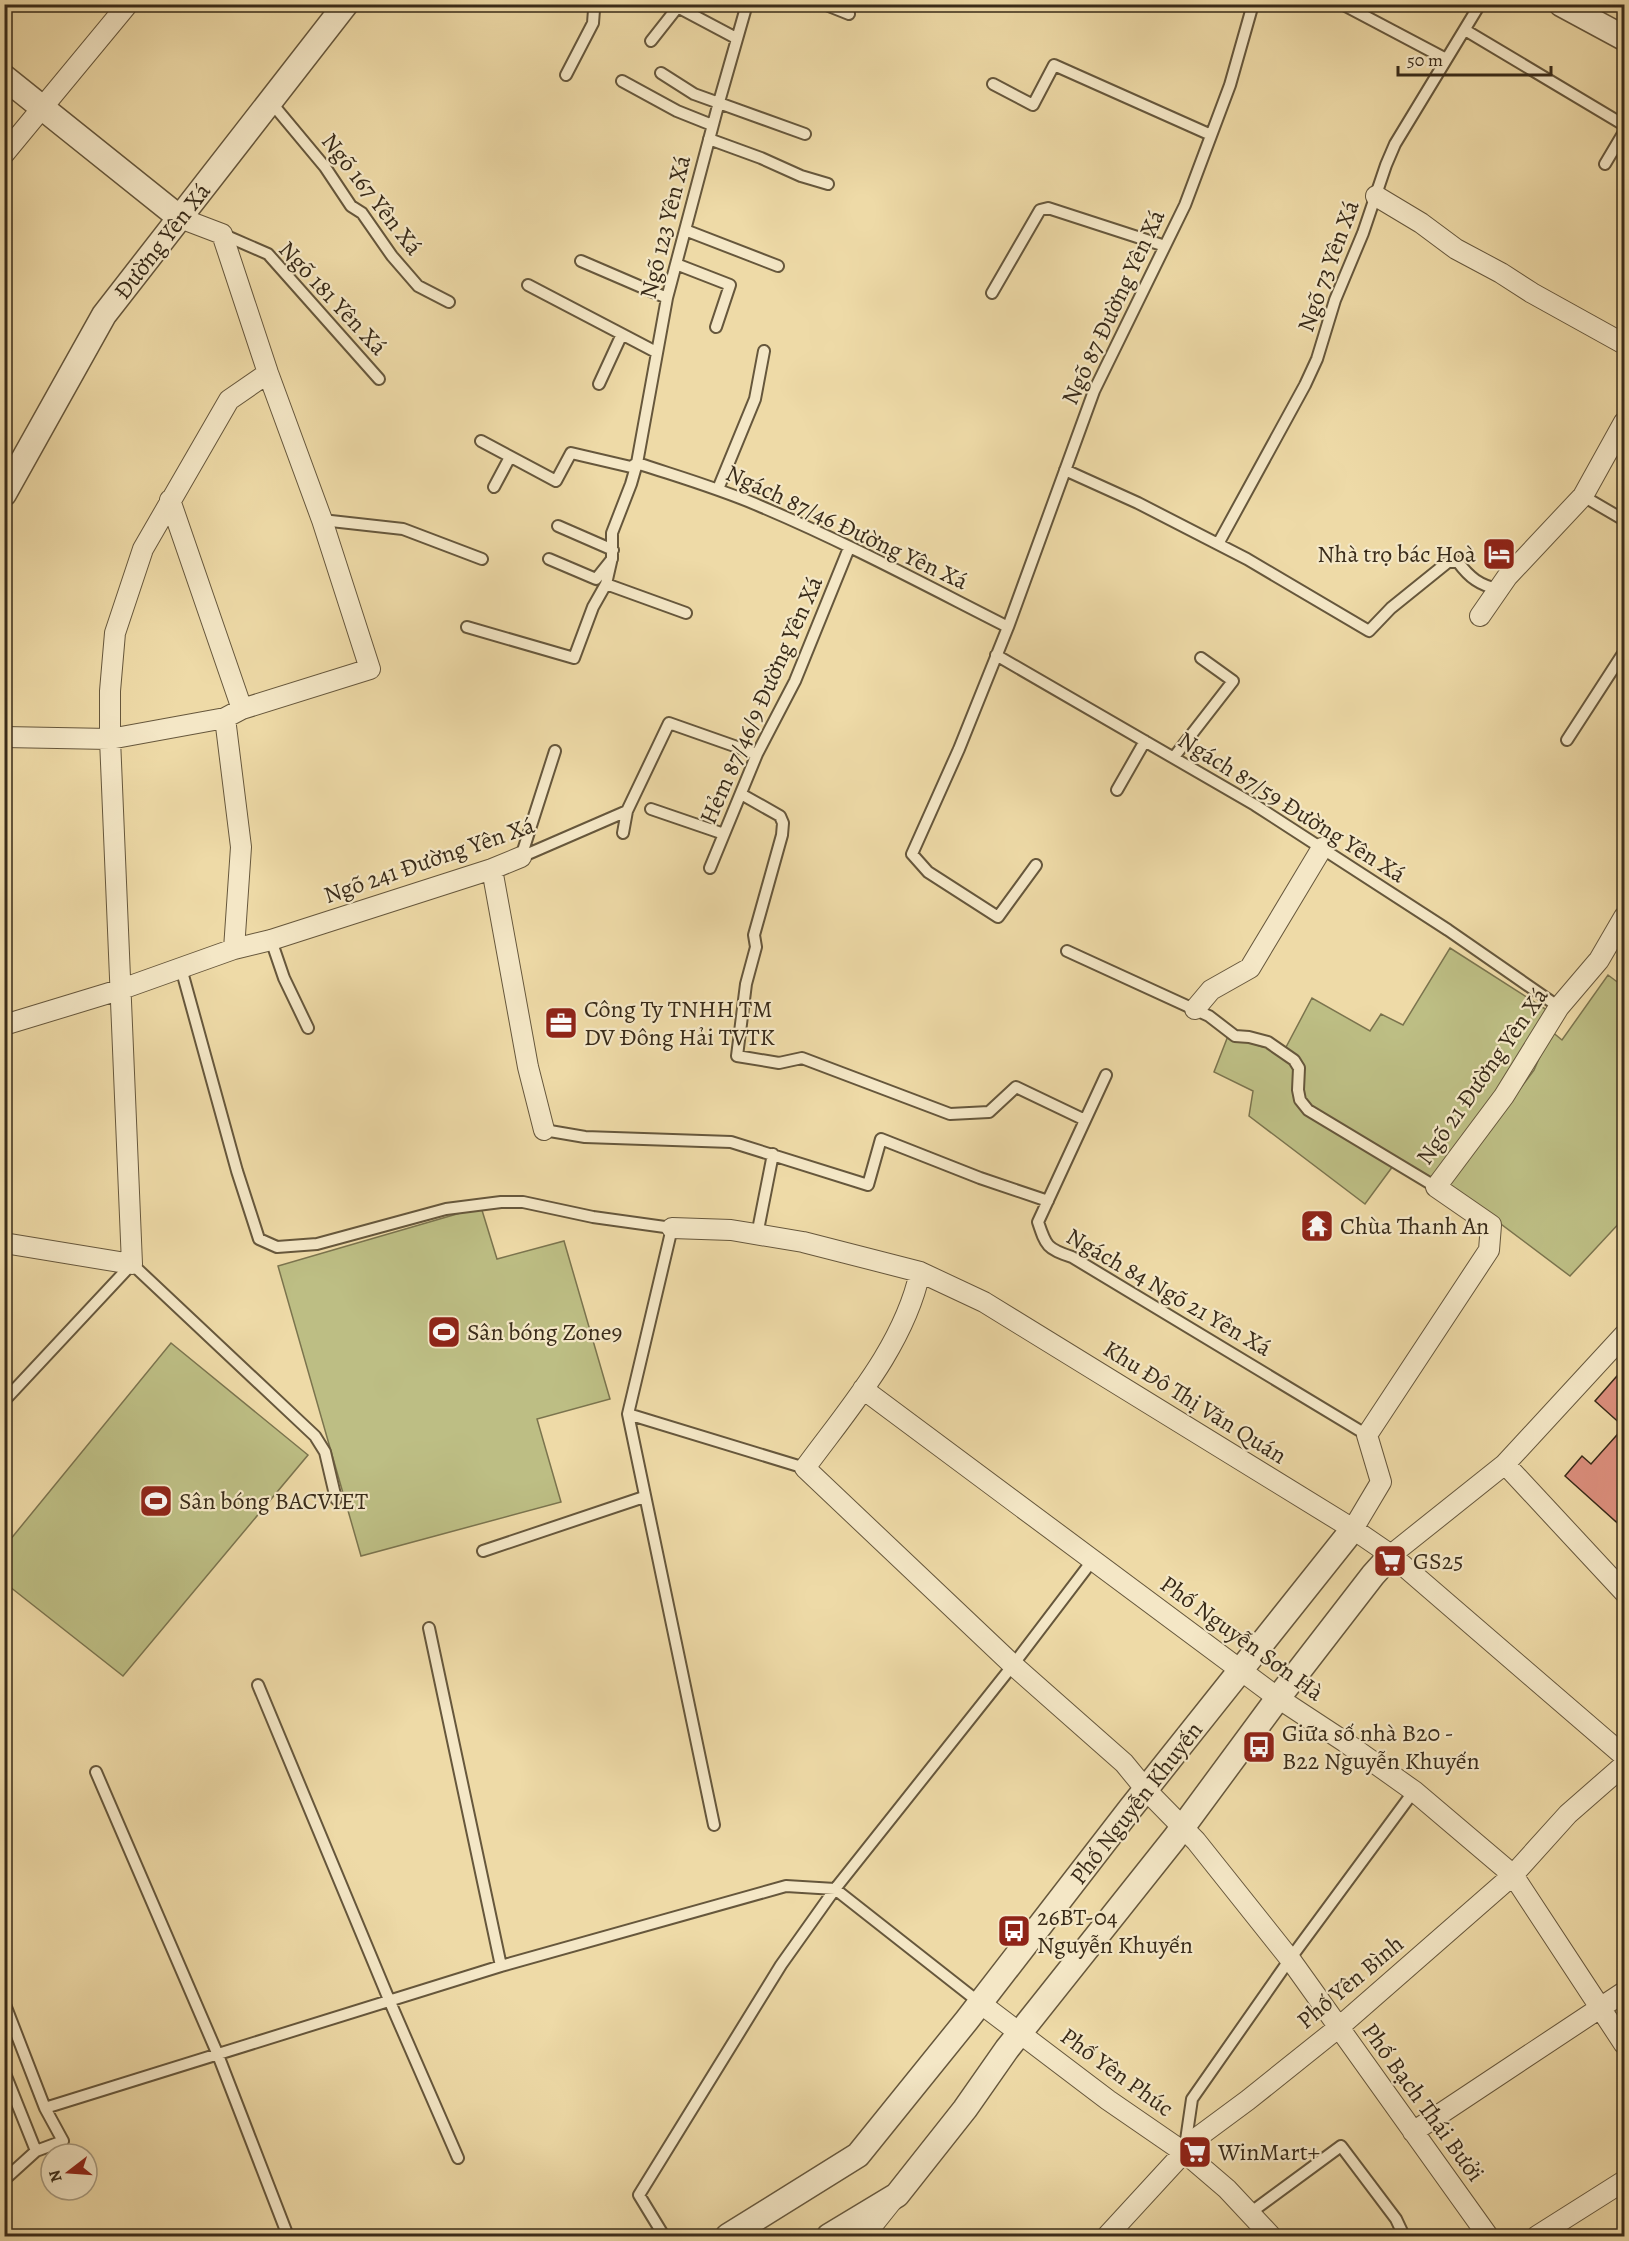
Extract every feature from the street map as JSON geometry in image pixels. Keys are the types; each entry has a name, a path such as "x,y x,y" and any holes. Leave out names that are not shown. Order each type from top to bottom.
{"street":[{"path":"4,154 128,4"},
{"name":"Đường Yên Xá","path":"4,494 104,315 346,4"},
{"path":"1561,4 1624,38"},
{"path":"4,77 180,218 222,234 268,373 322,520 370,669 242,709 225,718 110,739 4,737"},
{"path":"1376,196 1421,223 1456,249 1624,344"},
{"path":"4,1243 132,1264 110,739 110,691 116,633 143,549 170,500 229,400 268,373"},
{"path":"1480,616 1499,589 1583,496 1624,422"},
{"path":"170,500 242,709"},
{"path":"225,718 241,847 234,949"},
{"path":"1195,1009 1211,990 1250,968 1322,848"},
{"name":"Ngõ 241 Đường Yên Xá","path":"4,1025 119,990 234,949 271,940 492,869 521,857"},
{"path":"492,869 528,1067 544,1130"},
{"name":"Ngõ 21 Đường Yên Xá","path":"1367,1435 1490,1250 1491,1225 1436,1188 1504,1096 1559,1007 1599,960 1624,917"},
{"name":"Khu Đô Thị Văn Quán","path":"672,1228 730,1230 803,1242 920,1272 984,1302 1353,1529 1391,1555 1624,1756"},
{"path":"805,1468 863,1389 903,1323 914,1299 920,1272"},
{"path":"1391,1555 1505,1464 1624,1335"},
{"name":"Phố Nguyễn Sơn Hà","path":"863,1389 1278,1698 1346,1742 1414,1791 1513,1875 1624,2044"},
{"path":"1353,1529 1381,1482 1367,1435"},
{"path":"1505,1464 1624,1592"},
{"name":"Phố Bạch Thái Bưởi","path":"805,1468 1013,1665 1124,1763 1147,1791 1183,1827 1290,1959 1488,2236"},
{"name":"Phố Nguyễn Khuyến","path":"728,2236 858,2155 1353,1529"},
{"name":"Phố Nguyễn Khuyến","path":"829,2236 897,2194 965,2109 1006,2049 1183,1827 1278,1698 1391,1555"},
{"name":"Phố Yên Bình","path":"1107,2236 1185,2153 1197,2137 1248,2100 1338,2028 1513,1875 1568,1815 1624,1765"},
{"path":"1413,2132 1624,1992"},
{"name":"Phố Yên Phúc","path":"980,2003 1108,2100 1185,2153 1227,2189 1271,2236"},
{"path":"1537,2236 1624,2181"},
{"path":"864,2236 897,2194"}],"lane":[{"name":"Ngõ 123 Yên Xá","path":"612,555 612,533 631,484 636,463 667,298 718,102 747,4"},
{"path":"824,4 849,14"},
{"name":"Ngõ 87 Đường Yên Xá","path":"1036,865 998,917 928,872 912,854 959,749 1008,627 1094,390 1185,205 1230,85 1253,4"},
{"path":"1341,4 1446,59"},
{"name":"Ngõ 73 Yên Xá","path":"1218,544 1317,359 1335,300 1395,144 1480,4"},
{"path":"566,75 593,23 592,6"},
{"path":"651,41 675,6 736,38"},
{"path":"1465,30 1624,125"},
{"path":"993,84 1033,105 1054,65 1211,135"},
{"path":"661,73 694,94 805,134"},
{"path":"622,81 677,111 712,125"},
{"name":"Ngõ 167 Yên Xá","path":"270,101 325,167 351,206 362,213 392,256 418,286 449,302"},
{"path":"1605,164 1624,132"},
{"path":"709,139 801,176 828,184"},
{"path":"992,293 1040,210 1048,208 1165,246"},
{"path":"685,230 778,266"},
{"name":"Ngõ 181 Yên Xá","path":"222,234 268,254 379,379"},
{"path":"581,261 667,298"},
{"path":"676,264 730,285 716,327"},
{"path":"528,285 657,352"},
{"path":"599,384 622,333"},
{"path":"718,489 755,399 764,351"},
{"name":"Ngách 87/46 Đường Yên Xá","path":"481,441 556,481 572,453 631,467 636,463 718,489 764,507 1008,627"},
{"path":"494,487 510,457"},
{"path":"1065,470 1138,503 1247,559 1369,631 1391,608 1448,562 1458,562 1466,572 1485,587 1499,589"},
{"path":"1583,496 1624,520"},
{"path":"322,520 403,529 482,559"},
{"path":"558,526 612,555"},
{"name":"Hẻm 87/46/9 Đường Yên Xá","path":"710,868 757,754 795,681 849,548"},
{"path":"549,560 596,579 612,555"},
{"path":"467,627 574,658 592,607 606,584 612,555"},
{"path":"606,584 686,613"},
{"path":"1567,740 1624,651"},
{"name":"Ngách 87/59 Đường Yên Xá","path":"996,655 1255,804 1448,930 1559,1007"},
{"path":"1174,757 1233,681 1201,658"},
{"path":"623,833 627,811 669,723 757,754"},
{"path":"1117,790 1145,741"},
{"path":"521,857 555,751"},
{"path":"741,794 780,816 783,822 782,836 754,935 756,947 746,984 737,1056 779,1063 802,1058 950,1114 989,1112 1016,1087 1085,1120"},
{"path":"651,809 724,834"},
{"name":"Ngõ 241 Đường Yên Xá","path":"521,857 627,811"},
{"path":"271,940 284,978 308,1028"},
{"path":"1067,951 1209,1016 1235,1036 1268,1042 1294,1059 1299,1068 1300,1100 1308,1110 1436,1188"},
{"path":"181,968 237,1172 259,1239 277,1247 317,1244 446,1209 501,1202 523,1202 672,1228 628,1414 714,1825"},
{"name":"Ngách 84 Ngõ 21 Yên Xá","path":"1106,1075 1038,1222 1045,1243 1058,1252 1072,1257 1367,1435"},
{"path":"544,1130 585,1137 731,1142 868,1185 881,1139 980,1178 1048,1201"},
{"path":"757,1234 773,1154"},
{"path":"4,1401 132,1264 315,1436 325,1452 336,1499"},
{"path":"628,1414 805,1468"},
{"path":"483,1551 644,1497"},
{"path":"664,2236 639,2195 780,1965 835,1889 1013,1665 1092,1561"},
{"path":"429,1628 501,1966"},
{"path":"258,1685 390,2002 458,2158"},
{"path":"96,1772 218,2055 288,2236"},
{"path":"1185,2153 1192,2099 1290,1959 1414,1791"},
{"path":"45,2108 501,1966 786,1886 835,1889 980,2003"},
{"path":"4,2002 45,2108 63,2141 36,2151 4,2180"},
{"path":"4,2071 36,2151"},
{"path":"1250,2213 1341,2146 1396,2219 1404,2236"}],"green space":[{"path":"1450,948 1550,1012 1485,1109 1431,1178 1393,1166 1365,1204 1249,1116 1253,1091 1214,1072 1228,1036 1263,1047 1285,1049 1312,998 1370,1031 1381,1014 1403,1025"},
{"path":"1608,975 1624,987 1624,1218 1570,1276 1449,1185 1534,1070 1551,1031 1562,1040"},
{"name":"Sân bóng Zone9","path":"481,1207 497,1259 564,1241 610,1399 537,1419 561,1502 361,1556 278,1266"},
{"name":"Sân bóng BACVIET","path":"171,1343 308,1455 123,1676 5,1583 5,1546"}],"building":[{"path":"1624,1368 1624,1427 1595,1401"},
{"path":"1624,1427 1624,1529 1565,1476 1582,1456 1591,1464"}],"place":[{"name":"Nhà trọ bác Hoà","path":"1499,554"},
{"name":"Công Ty TNHH TM DV Đông Hải TVTK","path":"561,1023"},
{"name":"Chùa Thanh An","path":"1317,1226"},
{"name":"Sân bóng Zone9","path":"444,1332"},
{"name":"Sân bóng BACVIET","path":"156,1501"},
{"name":"GS25","path":"1390,1561"},
{"name":"Giữa số nhà B20 - B22 Nguyễn Khuyến","path":"1259,1747"},
{"name":"26BT-04 Nguyễn Khuyến","path":"1014,1931"},
{"name":"WinMart+","path":"1195,2152"}]}
